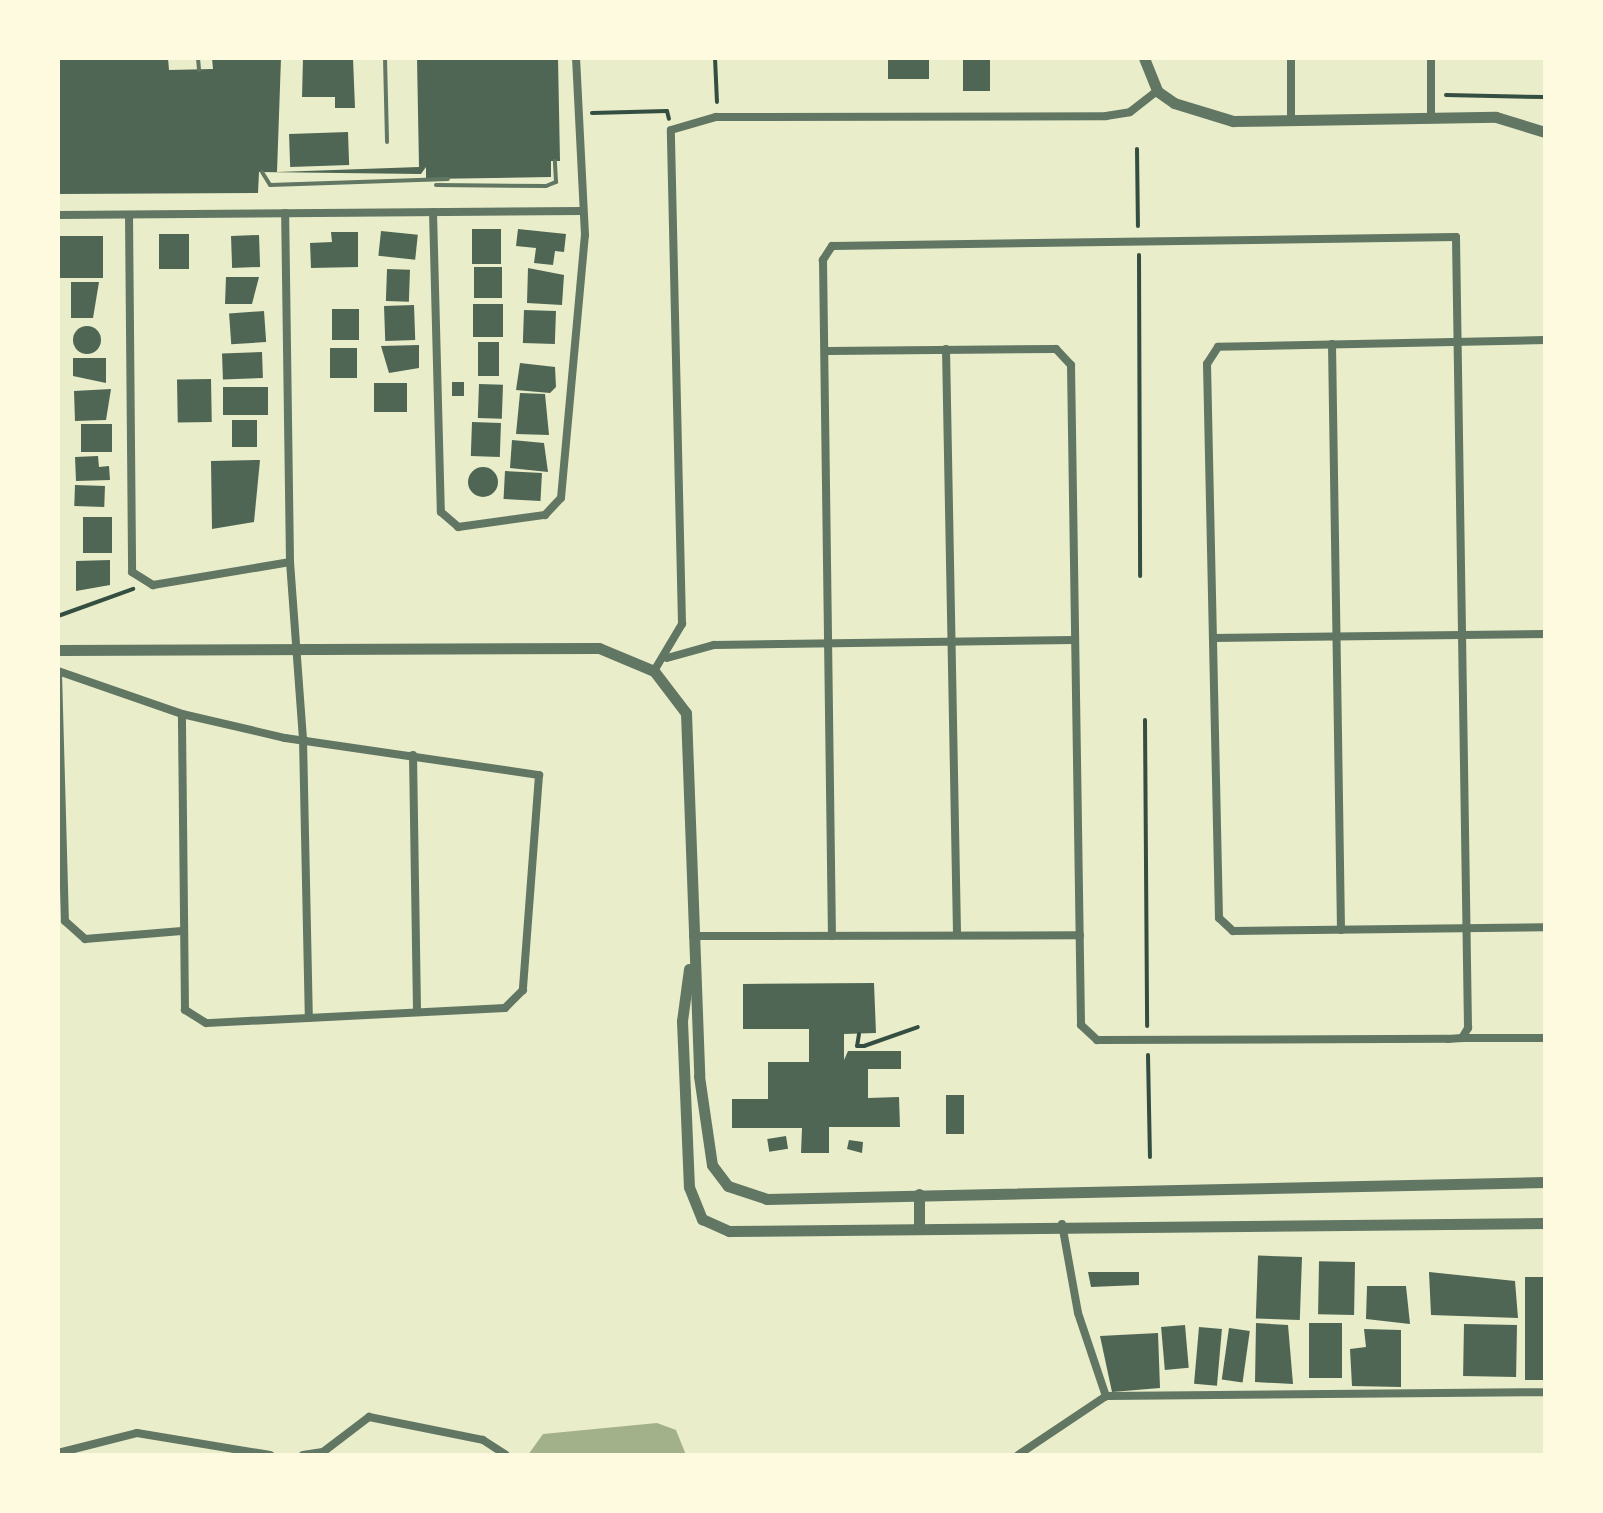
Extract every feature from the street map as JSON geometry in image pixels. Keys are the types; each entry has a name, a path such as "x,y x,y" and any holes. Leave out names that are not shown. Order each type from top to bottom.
{"street":[{"path":"433,212 441,512 458,527 545,515 561,498 585,235 581,211 576,58"},
{"path":"1144,58 1157,91 1201,114 1291,121 1496,117 1545,132"},
{"path":"1291,58 1291,121"},
{"path":"1431,58 1431,117"},
{"path":"654,671 667,658 682,624 671,130 732,116 1106,116 1130,112 1157,91"},
{"path":"58,215 581,211"},
{"path":"285,213 290,562 303,739 309,1018"},
{"path":"129,215 132,572 153,585 290,562"},
{"path":"832,936 828,351 823,260 832,246 1456,237 1468,1028 1462,1038"},
{"path":"1545,340 1218,347 1207,364 1219,918 1233,931 1545,927"},
{"path":"1332,344 1341,930"},
{"path":"946,349 957,934"},
{"path":"828,351 1056,349 1071,365 1081,1025 1097,1040 1545,1038"},
{"path":"1213,638 1545,634"},
{"path":"667,658 714,645 1074,640"},
{"path":"182,931 85,939 65,921 59,650 599,648 654,671 686,713 699,1076 712,1165 728,1186 767,1199 1545,1182"},
{"path":"58,670 182,714 303,739 539,775 523,990 505,1008 417,1009 206,1023 185,1010 182,714"},
{"path":"413,755 417,1009"},
{"path":"693,936 1080,935"},
{"path":"693,936 682,1021 689,1187 702,1219 729,1231 1062,1224 1545,1223"},
{"path":"919,1194 919,1226"},
{"path":"1062,1224 1078,1313 1106,1396"},
{"path":"1018,1455 1106,1396 1545,1392"},
{"path":"303,1455 323,1452 369,1417 483,1440 506,1455"},
{"path":"58,1453 137,1433 270,1455"}],"lane":[{"path":"198,58 199,70"},
{"path":"385,58 387,142"},
{"path":"262,172 270,185 546,186 556,182 555,161"},
{"path":"419,185 448,179"}],"path":[{"path":"715,58 717,100"},
{"path":"1431,95 1545,97"},
{"path":"577,114 667,111 671,130"},
{"path":"1137,149 1140,576"},
{"path":"58,616 129,594 143,578"},
{"path":"1145,720 1150,1157"},
{"path":"859,1034 857,1046 864,1046 918,1027"}],"shaded area":[{"path":"657,1423 676,1430 686,1455 528,1455 543,1434"}],"building":[{"path":"58,58 168,58 169,70 213,69 212,58 281,58 277,172 419,167 417,58 558,58 560,161 551,161 551,177 426,179 426,167 421,174 259,172 258,193 58,194"},
{"path":"303,58 353,58 355,108 335,108 335,97 302,97"},
{"path":"888,58 929,58 929,79 888,79"},
{"path":"963,58 990,58 990,91 963,91"},
{"path":"348,132 349,165 290,167 289,134"},
{"path":"472,229 501,229 501,264 472,264"},
{"path":"518,229 566,234 564,252 555,251 553,265 534,263 536,248 516,246"},
{"path":"381,231 418,235 415,260 378,256"},
{"path":"331,232 358,232 358,267 311,268 310,243 332,242"},
{"path":"159,234 189,234 189,269 159,269"},
{"path":"259,235 260,267 232,268 231,236"},
{"path":"58,236 103,236 103,278 58,278"},
{"path":"474,267 502,267 502,298 474,298"},
{"path":"528,268 564,275 562,305 527,303"},
{"path":"387,269 410,270 409,302 386,301"},
{"path":"226,277 259,277 252,304 225,304"},
{"path":"71,282 99,282 93,318 71,318"},
{"path":"473,304 503,304 503,337 473,337"},
{"path":"414,305 415,340 385,341 384,306"},
{"path":"332,309 359,309 359,340 332,340"},
{"path":"524,310 556,311 555,344 523,343"},
{"path":"264,311 266,342 231,344 229,313"},
{"path":"87,326 97,330 101,340 97,350 87,354 77,350 73,340 77,330"},
{"path":"478,342 499,342 499,376 478,376"},
{"path":"419,345 419,368 389,373 381,346"},
{"path":"330,348 357,348 357,378 330,378"},
{"path":"262,352 263,378 223,379 222,353"},
{"path":"73,358 106,358 106,383 73,376"},
{"path":"520,363 555,367 556,387 550,393 516,390"},
{"path":"211,379 212,422 178,423 177,380"},
{"path":"452,382 464,382 464,396 452,396"},
{"path":"374,383 407,383 407,412 374,412"},
{"path":"479,384 503,385 502,419 478,418"},
{"path":"223,387 268,387 268,415 223,415"},
{"path":"111,389 106,420 75,421 74,391"},
{"path":"520,393 545,394 549,435 516,434"},
{"path":"232,420 257,420 257,447 232,447"},
{"path":"472,422 501,423 500,457 471,456"},
{"path":"81,424 112,424 112,452 81,452"},
{"path":"512,440 544,443 548,472 510,468"},
{"path":"98,456 99,467 109,466 110,480 76,481 75,457"},
{"path":"260,460 254,522 212,529 211,461"},
{"path":"483,467 493,472 498,482 493,492 483,497 473,492 468,482 473,472"},
{"path":"505,471 542,473 540,501 504,499"},
{"path":"75,485 105,486 104,507 74,506"},
{"path":"83,517 112,517 112,553 83,553"},
{"path":"110,560 110,585 76,591 76,561"},
{"path":"874,983 876,1033 844,1034 844,1060 848,1051 901,1051 901,1069 868,1069 868,1098 899,1097 900,1127 829,1127 829,1153 801,1153 802,1128 732,1128 732,1099 768,1099 768,1062 809,1062 809,1029 743,1029 743,984"},
{"path":"946,1095 964,1095 964,1134 946,1134"},
{"path":"786,1136 788,1149 769,1152 767,1139"},
{"path":"849,1140 863,1142 862,1153 847,1149"},
{"path":"1258,1255 1302,1257 1300,1320 1256,1318"},
{"path":"1319,1261 1355,1262 1354,1315 1318,1314"},
{"path":"1088,1272 1139,1272 1139,1285 1091,1287"},
{"path":"1429,1272 1515,1281 1518,1318 1431,1315"},
{"path":"1525,1277 1545,1277 1545,1380 1525,1380"},
{"path":"1367,1286 1406,1286 1410,1324 1366,1319"},
{"path":"1256,1323 1288,1325 1293,1384 1255,1382"},
{"path":"1309,1323 1342,1323 1342,1378 1309,1378"},
{"path":"1464,1324 1517,1325 1516,1377 1463,1376"},
{"path":"1185,1325 1189,1368 1165,1370 1161,1327"},
{"path":"1199,1327 1222,1329 1217,1386 1194,1384"},
{"path":"1229,1328 1250,1331 1243,1382 1222,1379"},
{"path":"1364,1329 1401,1330 1401,1387 1352,1386 1350,1349 1366,1347"},
{"path":"1158,1333 1160,1388 1112,1392 1100,1336"}]}
